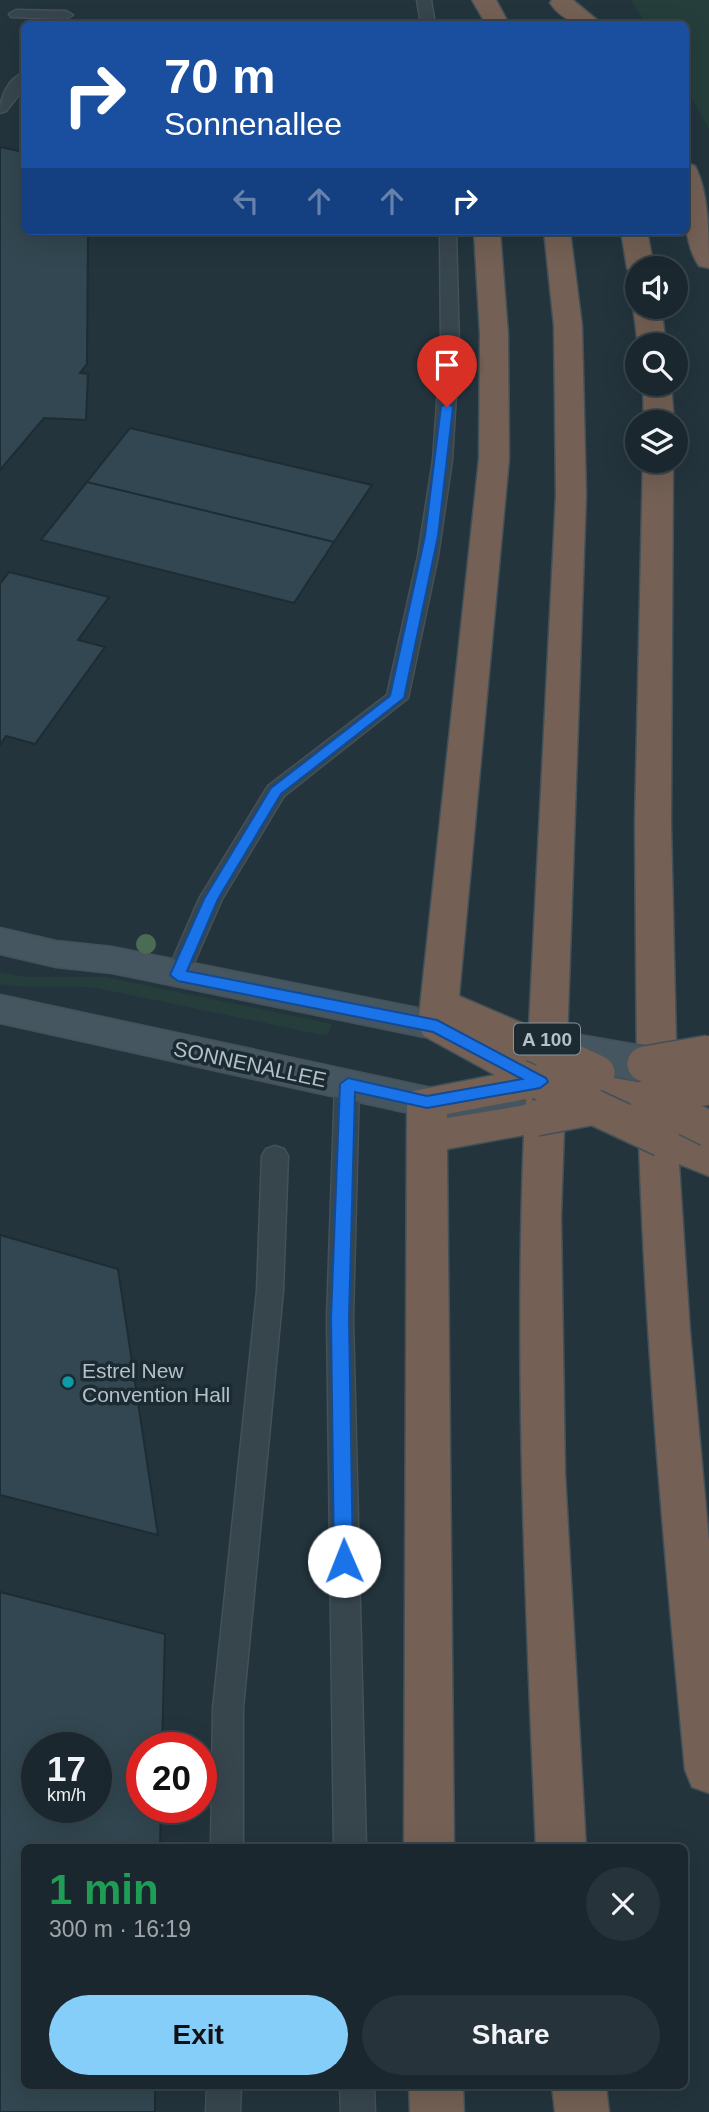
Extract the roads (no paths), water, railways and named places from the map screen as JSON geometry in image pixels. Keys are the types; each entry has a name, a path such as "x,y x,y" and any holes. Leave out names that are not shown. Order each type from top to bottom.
{"highway":[{"path":"564,9 585,21"},
{"path":"689,183 709,260"},
{"path":"487,235 494,347 494,459 458,1025 538,1100"},
{"name":"A 100","path":"557,235 568,326 571,495 559,712 541,1216 543,1473 561,1844"},
{"path":"635,235 639,256"},
{"path":"658,473 651,713 660,1186 674,1413 709,1770"},
{"path":"534,1045 662,1139 709,1160"},
{"path":"429,1844 452,1114 646,1081 709,1053"},
{"path":"646,1081 709,1087"},
{"path":"646,1081 709,1129"},
{"path":"436,2089 437,2112"},
{"path":"579,2089 582,2112"}],"main road":[{"path":"0,941 458,1025 534,1045 646,1081 709,1075"},
{"name":"SONNENALLEE","path":"0,1009 348,1084 452,1114"},
{"path":"538,1100 662,1139 709,1147"}],"lane":[{"path":"424,0 428,21"},
{"path":"16,14 65,13"},
{"path":"0,108 21,82"},
{"path":"178,975 211,899 276,791 397,698 432,536 450,381 452,286 448,235"},
{"path":"348,1084 340,1318 350,1844"},
{"path":"227,1844 228,1708 271,1291 275,1156"},
{"path":"223,2112 224,2089"},
{"path":"357,2089 358,2112"}],"place":[{"name":"Estrel New Convention Hall","path":"68,1382"}]}
